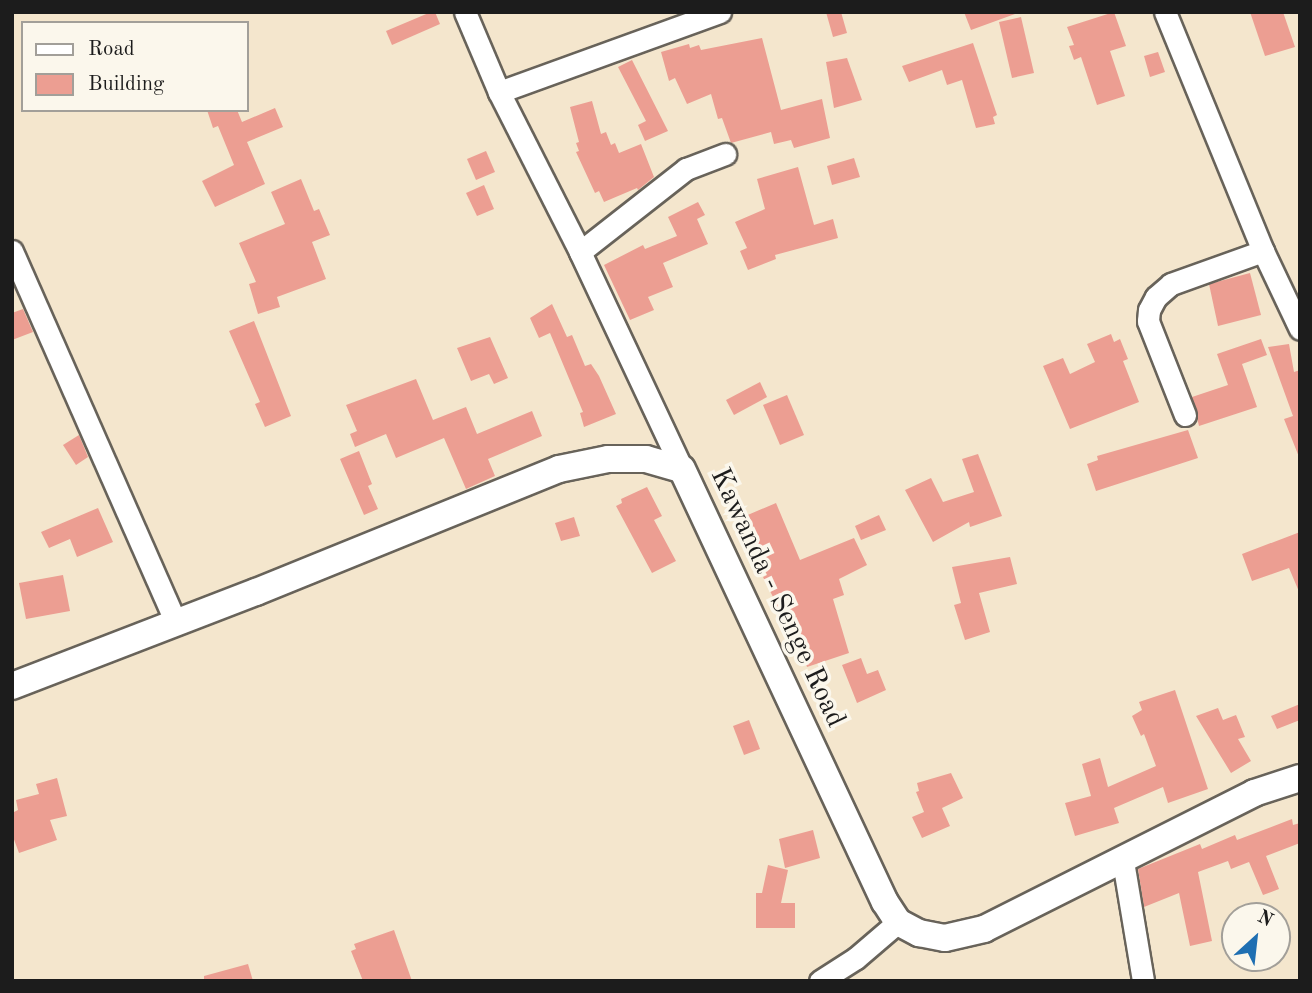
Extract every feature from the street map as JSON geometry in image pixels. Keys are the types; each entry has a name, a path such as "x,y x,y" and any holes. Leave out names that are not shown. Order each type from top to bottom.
{"street":[{"path":"465,12 499,92 580,252 682,469"},
{"path":"499,92 720,12"},
{"path":"1165,12 1263,251 1300,329"},
{"path":"580,252 686,169 725,154"},
{"path":"12,251 176,623"},
{"path":"1185,415 1149,321 1149,310 1156,297 1171,284 1263,251"},
{"name":"Kawanda - Senge Road","path":"12,686 559,469 608,459 646,459 682,469 879,890 898,922"},
{"path":"820,981 856,958 898,922 919,933 945,938 984,929 1254,793 1300,778"},
{"path":"1123,861 1143,981"}],"building":[{"path":"435,12 440,24 392,45 386,31"},
{"path":"826,12 841,12 847,33 833,37"},
{"path":"964,12 1015,12 1015,14 971,30"},
{"path":"1114,12 1126,46 1110,51 1125,96 1097,105 1081,57 1074,60 1069,46 1074,45 1067,27"},
{"path":"1250,12 1283,12 1295,47 1265,56"},
{"path":"1021,17 1034,73 1012,78 999,22"},
{"path":"762,38 781,110 822,99 830,138 794,148 791,140 774,144 771,132 731,143 722,118 718,119 711,94 687,104 675,78 669,81 661,52 689,44 690,48 699,45 701,50"},
{"path":"973,43 997,115 993,117 995,124 976,128 962,80 947,85 942,70 909,82 902,66"},
{"path":"1158,52 1165,72 1150,77 1144,56"},
{"path":"847,58 862,100 834,108 826,62"},
{"path":"632,60 668,131 645,141 638,125 646,121 618,67"},
{"path":"592,101 601,134 606,132 611,145 615,143 619,153 641,144 654,177 638,190 637,188 604,202 599,191 595,193 576,152 579,151 576,143 579,142 570,107"},
{"path":"275,108 283,127 247,142 265,184 215,207 202,181 234,165 218,126 213,128 208,112 238,112 242,122"},
{"path":"486,151 495,172 476,180 467,159"},
{"path":"854,158 860,177 832,185 827,166"},
{"path":"798,167 814,225 833,219 838,238 775,255 776,259 748,270 740,251 747,248 735,222 765,209 757,179"},
{"path":"301,179 314,211 319,209 330,235 312,242 326,279 277,297 280,307 258,314 249,284 256,282 239,243 285,224 271,192"},
{"path":"484,185 494,209 477,216 466,193"},
{"path":"698,202 705,215 697,219 708,244 663,263 673,287 648,297 654,310 630,320 604,265 643,245 645,249 677,236 668,217"},
{"path":"1250,273 1261,315 1218,326 1209,284"},
{"path":"552,304 567,337 572,335 585,366 591,364 599,376 616,414 584,427 580,413 583,412 550,333 539,338 530,318"},
{"path":"23,309 33,332 12,340 12,313"},
{"path":"254,321 291,416 265,427 255,404 260,402 229,331"},
{"path":"1111,334 1114,342 1120,339 1128,359 1123,361 1139,402 1070,429 1043,366 1063,358 1070,374 1095,362 1087,344"},
{"path":"490,337 508,378 494,384 489,374 471,381 457,348"},
{"path":"1261,339 1267,355 1242,364 1257,407 1199,426 1192,397 1228,385 1217,354"},
{"path":"1289,344 1294,372 1300,370 1299,457 1284,419 1293,416 1268,347"},
{"path":"416,379 433,420 466,407 477,434 532,411 542,436 488,459 495,476 466,489 444,438 396,458 386,434 355,447 350,434 357,431 346,405"},
{"path":"760,382 767,397 734,415 726,400"},
{"path":"787,395 804,435 780,445 763,405"},
{"path":"1188,430 1198,458 1096,491 1087,464 1098,460 1097,456"},
{"path":"79,435 88,457 76,465 63,445"},
{"path":"359,451 372,484 368,486 378,509 364,515 340,459"},
{"path":"978,454 1002,516 970,527 969,522 933,542 905,490 931,478 943,502 974,492 962,459"},
{"path":"647,487 662,516 654,520 676,561 652,573 616,506 622,503 621,499"},
{"path":"776,503 800,560 854,538 867,565 839,579 844,595 833,599 849,653 807,667 790,613 779,618 771,601 774,599 763,577 767,575 743,517"},
{"path":"98,508 113,542 77,557 70,539 49,548 41,532"},
{"path":"879,515 886,530 861,540 855,526"},
{"path":"574,517 580,536 561,541 555,523"},
{"path":"1300,532 1300,594 1289,568 1252,581 1242,554"},
{"path":"1010,557 1017,584 979,593 990,632 965,640 954,605 961,603 952,567"},
{"path":"63,575 70,611 26,619 19,583"},
{"path":"861,658 867,674 878,670 886,690 857,703 842,665"},
{"path":"1175,690 1208,789 1168,803 1163,787 1114,808 1119,823 1075,836 1065,803 1091,796 1082,764 1100,758 1108,787 1156,766 1144,734 1141,736 1132,716 1142,710 1139,702"},
{"path":"1300,704 1300,720 1277,729 1271,716"},
{"path":"1218,708 1223,720 1236,715 1245,737 1238,739 1251,761 1231,773 1196,716"},
{"path":"749,720 760,749 744,755 733,726"},
{"path":"951,773 963,798 942,808 950,826 922,838 912,817 924,812 916,792 919,791 917,783"},
{"path":"57,778 67,816 50,820 57,840 19,853 12,834 12,813 18,810 16,800 39,794 36,784"},
{"path":"1292,819 1293,825 1300,823 1300,843 1266,856 1279,889 1263,895 1249,862 1231,869 1228,861 1198,872 1212,941 1190,946 1179,893 1144,907 1138,869 1200,844 1202,849 1235,835 1237,840"},
{"path":"813,830 820,858 785,868 779,839"},
{"path":"768,865 788,870 781,903 795,903 795,928 756,928 756,893 762,893"},
{"path":"394,930 412,981 363,981 351,951 356,949 354,944"},
{"path":"248,964 253,981 204,981 204,976"}]}
